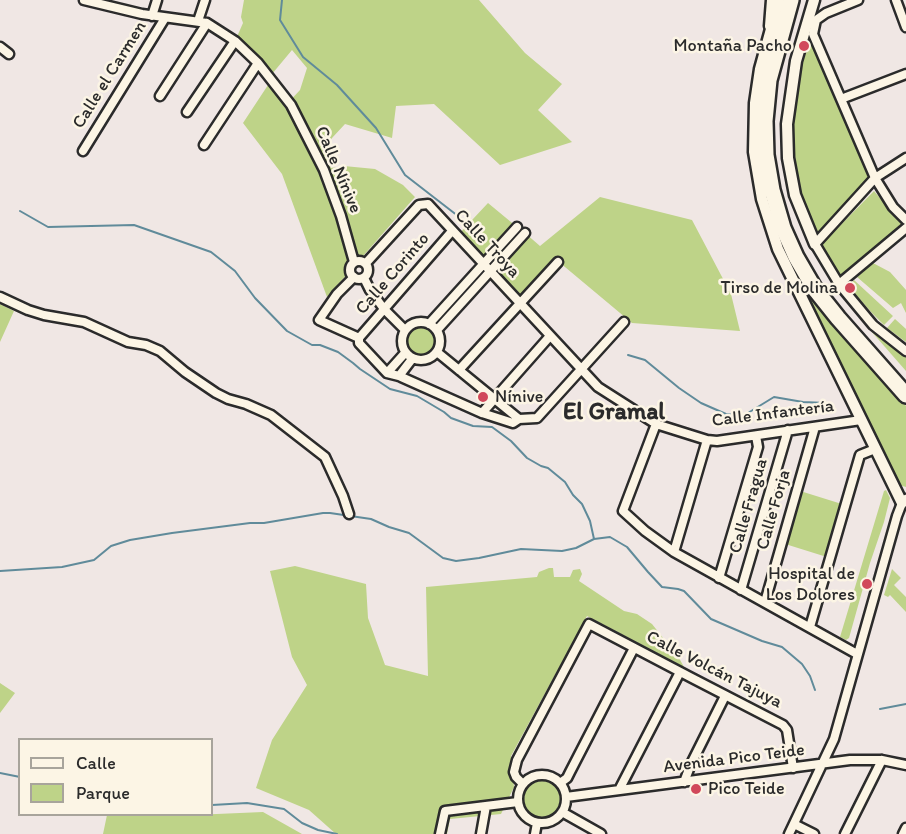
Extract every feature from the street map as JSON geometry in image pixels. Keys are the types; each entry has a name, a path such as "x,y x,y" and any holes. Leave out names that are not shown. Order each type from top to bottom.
{"highway":[{"path":"791,0 770,80 765,121 766,156 772,190 783,228 814,288 906,395"},
{"path":"801,0 783,60 774,119 776,169 783,202 814,271 843,309 906,381"}],"street":[{"path":"84,0 152,16 202,22"},
{"path":"152,16 157,0"},
{"path":"160,96 202,22 205,0"},
{"path":"768,38 771,0"},
{"path":"779,0 760,69 755,103 754,152 762,199 778,249 875,450 904,501 857,654 834,739 789,834"},
{"path":"814,0 796,61 787,124 788,158 795,195 814,244 839,284 873,325 906,351"},
{"path":"858,0 826,13 816,20 813,34 875,178 893,207 906,220"},
{"path":"896,0 906,27"},
{"name":"Calle el Carmen","path":"83,151 165,18"},
{"name":"Calle Nínive","path":"202,22 235,41 258,63 291,105 324,170 341,216 354,262"},
{"path":"187,112 235,41"},
{"path":"0,47 9,54"},
{"path":"204,145 258,63"},
{"path":"841,99 906,74"},
{"path":"814,244 875,178 906,158"},
{"name":"Calle Troya","path":"366,263 419,205 428,204 581,370"},
{"path":"839,284 906,228"},
{"path":"521,230 490,272 433,327 483,264 521,230"},
{"name":"Calle Corinto","path":"359,339 452,231"},
{"path":"360,260 366,263 369,271 364,278 354,277 350,269 354,262 360,260"},
{"path":"459,370 558,262"},
{"path":"354,277 337,294 319,320 359,339 358,343 387,373 399,376 482,413 513,423 519,419 537,418 624,322"},
{"path":"364,278 384,309 405,330"},
{"path":"0,297 36,313 84,322 128,342 146,345 160,351 185,372 216,393 272,415 325,457 350,514"},
{"path":"422,322 433,327 439,336 440,345 437,352 429,359 420,361 409,356 401,340 405,330 413,324 422,322"},
{"path":"482,413 550,336"},
{"path":"437,352 519,419"},
{"path":"387,373 409,356"},
{"path":"399,376 409,356"},
{"name":"Calle Infantería","path":"581,370 598,387 656,424 707,440 717,441 756,436 861,420"},
{"path":"656,424 623,511 645,531 674,552 857,654"},
{"name":"Calle Forja","path":"765,602 815,427"},
{"name":"Calle Fragua","path":"741,590 788,430"},
{"path":"719,578 758,447 756,436"},
{"path":"674,552 707,440"},
{"path":"810,627 860,454 875,450"},
{"name":"Calle Volcán Tajuya","path":"522,784 514,772 517,760 589,624 783,725 787,730 793,768"},
{"path":"560,783 567,778 634,648"},
{"path":"619,790 680,672"},
{"path":"684,782 690,764 725,696"},
{"name":"Avenida Pico Teide","path":"566,796 850,760 882,760 906,765"},
{"path":"845,834 882,760"},
{"path":"546,775 560,783 566,796 566,804 556,819 547,823 537,823 528,819 521,812 518,796 522,784 529,778 546,775"},
{"path":"441,834 445,811 518,802"},
{"path":"481,834 486,806"},
{"path":"562,812 601,834"},
{"path":"535,834 537,823"},
{"path":"794,824 814,834"},
{"path":"903,834 906,828"}],"green space":[{"path":"244,0 479,0 525,53 562,84 538,110 572,142 500,165 434,104 396,106 392,138 345,124 325,149 331,168 344,166 375,169 403,185 415,197 327,297 282,174 243,123 268,85 286,105 300,90 307,68 292,50 272,74 236,39 243,23 241,17"},
{"path":"809,37 870,177 816,235 798,187 793,136 795,95"},
{"path":"874,191 902,224 841,276 822,244"},
{"path":"600,197 692,220 731,294 740,331 632,323 559,262 520,304 490,272 525,233 540,246"},
{"path":"488,203 517,227 483,264 457,236"},
{"path":"873,263 890,272 906,290 906,313 901,303 893,308 857,277"},
{"path":"792,265 817,304 837,329 906,406 906,487 899,485 803,288 801,289 790,267"},
{"path":"854,280 893,316 884,325 850,288"},
{"path":"0,304 14,311 0,342"},
{"path":"895,319 906,329 906,342 887,328"},
{"path":"421,326 432,330 436,341 432,352 421,356 410,352 406,341 410,330"},
{"path":"868,326 906,357 906,371 871,331"},
{"path":"797,490 845,505 830,558 782,543"},
{"path":"886,490 890,498 884,522 849,638 846,640 840,637"},
{"path":"295,566 366,584 368,618 385,665 428,676 426,587 537,577 539,572 553,568 554,577 570,577 573,570 580,569 582,574 579,581 624,611 637,614 652,624 684,667 587,616 511,756 514,787 501,814 450,819 447,834 336,834 309,810 256,788 272,740 307,685 292,657 270,571"},
{"path":"892,569 901,578 894,585 906,597 906,612 890,595 888,597 884,595"},
{"path":"0,683 15,693 0,713"},
{"path":"542,781 555,786 560,799 555,812 542,817 529,812 524,799 529,786"},
{"path":"263,812 302,834 103,834 107,816 213,816 213,814"}],"waterway":[{"path":"282,0 280,20 303,57 337,85 376,128 405,175 467,223"},
{"path":"20,211 48,227 134,225 211,252 235,271 255,298 287,331 312,345 320,345 338,352 390,389 417,396 451,418 473,426 492,427 511,441 527,458 548,468 565,482 582,504 590,521 594,539"},
{"path":"628,355 645,360 701,403 726,414 743,416 774,397 826,403"},
{"path":"0,571 62,567 94,560 111,546 130,540 323,513 371,519 409,533 443,558 456,561 521,549 562,551 576,548 594,539 610,537 627,547 662,587 684,591 711,619 782,647 802,664 815,690"},
{"path":"880,709 906,704"},
{"path":"0,773 18,777"},
{"path":"213,805 247,803 284,809 302,823 318,830 337,834"}],"place":[{"name":"Montaña Pacho","path":"804,46"},
{"name":"Tirso de Molina","path":"850,288"},
{"name":"Nínive","path":"483,397"},
{"name":"Hospital de Los Dolores","path":"867,584"},
{"name":"Pico Teide","path":"696,789"}],"district":[{"name":"El Gramal","path":"614,413"}]}
